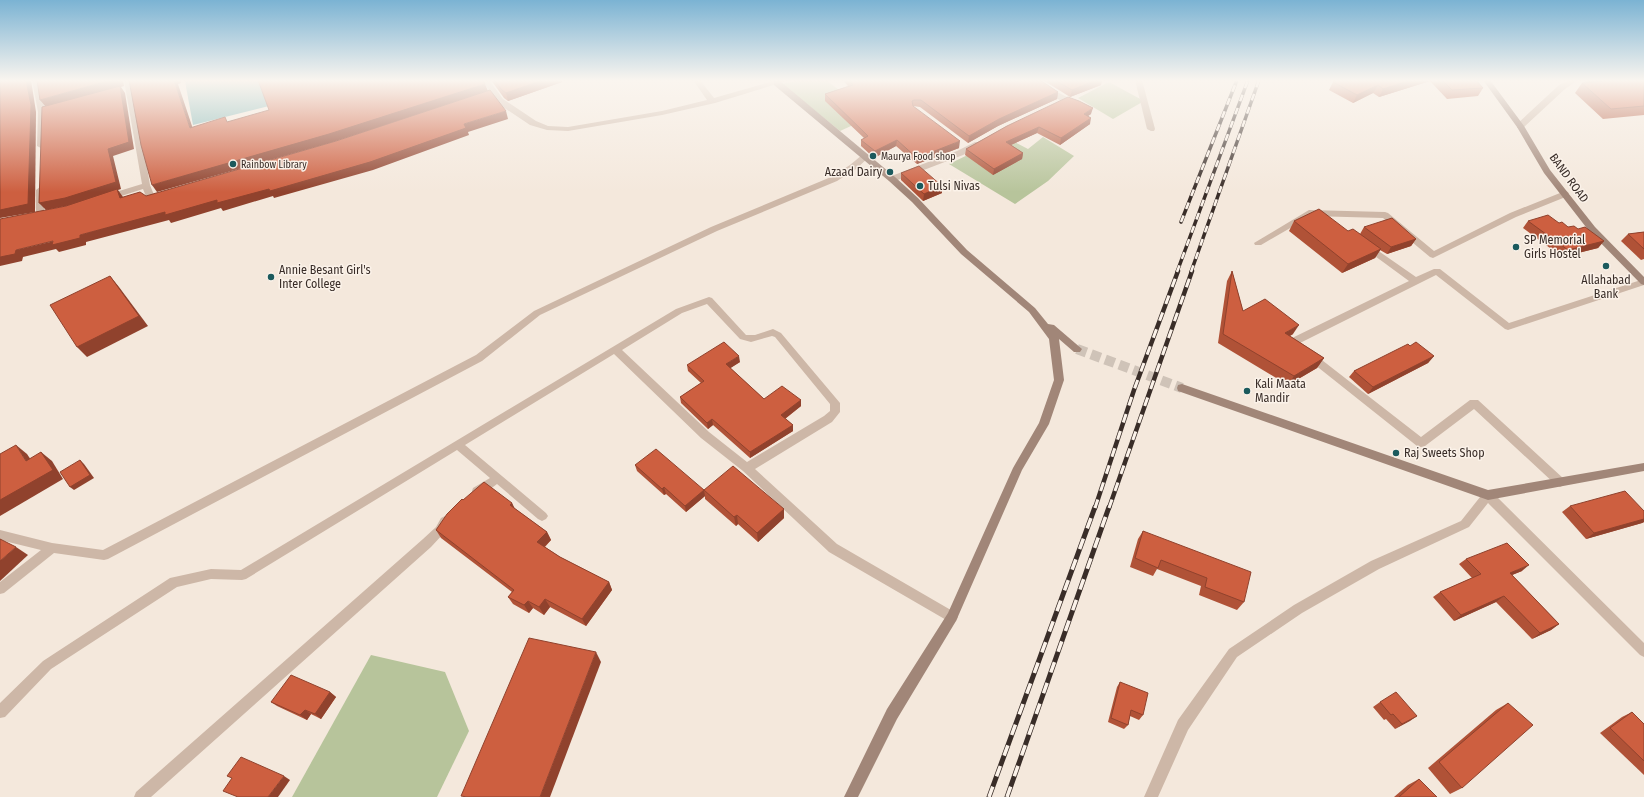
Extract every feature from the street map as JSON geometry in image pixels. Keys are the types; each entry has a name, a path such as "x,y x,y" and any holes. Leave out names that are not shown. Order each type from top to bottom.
{"street":[{"path":"41,154 44,117"},
{"path":"132,117 146,185 151,199 166,194"},
{"path":"524,117 533,123 547,128 568,129 637,117"},
{"path":"819,117 915,200 964,252 1077,349"},
{"path":"1148,117 1151,129"},
{"name":"BAND ROAD","path":"1513,117 1547,171 1592,229 1644,282"},
{"path":"1520,126 1529,117"},
{"path":"892,179 986,139"},
{"path":"0,535 52,548 104,555 479,358 537,313 714,229 834,179 866,157"},
{"path":"40,185 40,215"},
{"path":"102,199 146,185"},
{"path":"1258,243 1309,213 1385,215 1433,255 1514,216 1565,194"},
{"path":"1321,213 1334,222"},
{"path":"1359,240 1415,282"},
{"path":"1560,482 1474,402 1421,443 1293,342 1437,271 1508,327 1644,282"},
{"path":"0,712 47,665 174,582 211,574 242,575 679,311 709,300 747,339 773,332 778,335 835,403 836,409 834,414 828,419 747,468"},
{"path":"851,797 892,714 952,617 1018,468 1044,424 1059,380 1054,338 1032,310"},
{"path":"615,349 705,435 747,468 833,548 952,617"},
{"path":"1182,388 1488,495 1644,651"},
{"path":"458,444 497,480 542,516"},
{"path":"1151,797 1183,725 1233,653 1298,609 1376,565 1465,524 1488,495 1644,467"},
{"path":"466,499 497,480"},
{"path":"141,797 427,543 440,530 447,518 452,513"},
{"path":"0,589 52,548"}],"green space":[{"path":"823,117 870,117 840,131"},
{"path":"1005,137 1028,149 1043,137 1074,156 1048,181 1015,204 949,164"},
{"path":"371,655 445,672 469,731 437,797 292,797"}],"water":[{"path":"192,117 224,117 193,125"}],"building":[{"path":"0,117 31,117 28,204 0,210"},
{"path":"42,117 125,117 129,142 108,149 116,182 65,198 39,203"},
{"path":"136,117 186,117 190,128 224,117 227,122 244,117 381,117 329,134 152,185 141,145"},
{"path":"408,117 486,117 464,124 466,128 370,162 270,191 269,189 217,203 217,200 165,215 165,212 80,235 80,238 52,245 53,241 16,250 15,254 0,257 0,219 66,206 117,189 120,198 140,192 146,196 336,141"},
{"path":"849,117 928,117 960,141 917,158 897,140 875,151 861,140 868,136"},
{"path":"944,117 1003,117 999,119 969,136"},
{"path":"1026,117 1091,118 1061,138 1039,127 1006,142 1023,153 994,169 966,149"},
{"path":"919,166 942,186 924,194 901,173"},
{"path":"1319,209 1348,231 1353,229 1381,249 1348,264 1294,221"},
{"path":"1548,215 1559,223 1562,222 1568,227 1574,226 1578,229 1585,227 1604,241 1568,250 1528,221"},
{"path":"1392,218 1416,239 1391,247 1364,227"},
{"path":"1644,232 1644,249 1628,234"},
{"path":"1232,271 1243,311 1265,299 1299,325 1285,333 1324,358 1294,376 1223,334"},
{"path":"110,276 139,316 77,347 50,305"},
{"path":"724,342 739,356 726,364 764,399 782,386 801,400 781,415 793,425 750,452 712,419 707,423 680,397 704,381 687,365"},
{"path":"1416,342 1434,356 1373,387 1354,371 1408,344 1410,346"},
{"path":"16,445 26,461 41,452 53,470 0,500 0,454"},
{"path":"656,449 704,490 685,506 664,487 662,489 635,465"},
{"path":"80,460 90,475 70,487 60,472"},
{"path":"733,466 784,509 757,533 737,515 734,517 704,490"},
{"path":"484,482 512,503 510,505 547,532 537,542 560,557 609,582 582,619 545,599 539,607 528,601 524,605 508,597 514,590 436,530 447,514 462,499 463,500"},
{"path":"1625,491 1644,511 1644,519 1594,533 1570,506"},
{"path":"1143,531 1251,572 1244,602 1205,587 1207,578 1161,560 1158,568 1135,558"},
{"path":"0,539 16,547 0,561"},
{"path":"1507,543 1529,565 1510,573 1559,624 1540,633 1504,596 1461,615 1440,592 1481,574 1466,559"},
{"path":"529,638 596,652 540,797 461,796"},
{"path":"291,675 330,692 315,714 305,710 300,715 271,702"},
{"path":"1120,682 1148,693 1143,715 1131,710 1128,725 1111,718"},
{"path":"1396,692 1417,716 1402,724 1393,714 1391,715 1380,702"},
{"path":"1508,703 1533,725 1462,788 1439,762"},
{"path":"1632,712 1644,724 1644,761 1610,728"},
{"path":"241,757 284,776 268,797 238,797 223,791 232,778 227,776"},
{"path":"1419,779 1437,797 1399,797"}],"tunnel":[{"path":"1077,349 1182,388"}],"railway":[{"path":"1181,222 1222,117"},
{"path":"1177,272 1234,117"},
{"path":"1191,272 1246,117"},
{"path":"1095,508 1134,390 1178,271"},
{"path":"1109,508 1192,271"},
{"path":"989,797 1095,507"},
{"path":"1007,797 1109,507"}],"place":[{"name":"Maurya Food shop","path":"873,156"},
{"name":"Rainbow Library","path":"233,164"},
{"name":"Azaad Dairy","path":"890,172"},
{"name":"Tulsi Nivas","path":"920,186"},
{"name":"SP Memorial Girls Hostel","path":"1516,247"},
{"name":"Allahabad Bank","path":"1606,266"},
{"name":"Annie Besant Girl's Inter College","path":"271,277"},
{"name":"Kali Maata Mandir","path":"1247,391"},
{"name":"Raj Sweets Shop","path":"1396,453"}]}
